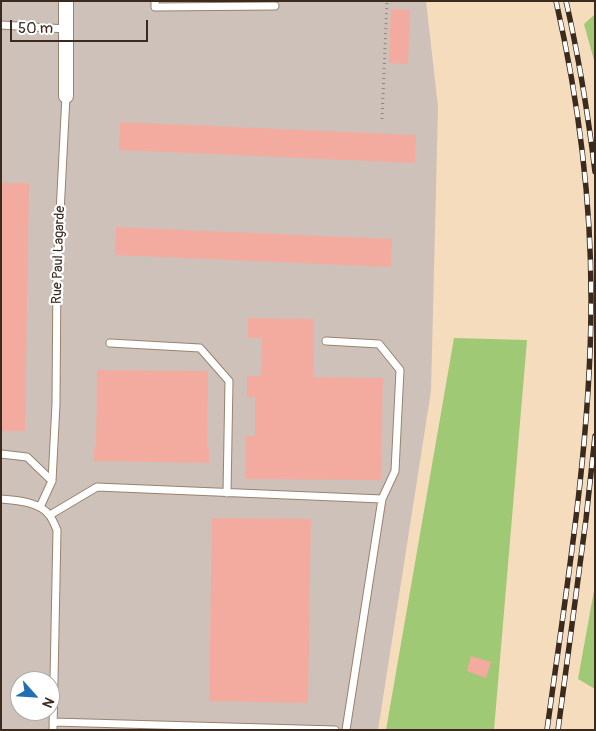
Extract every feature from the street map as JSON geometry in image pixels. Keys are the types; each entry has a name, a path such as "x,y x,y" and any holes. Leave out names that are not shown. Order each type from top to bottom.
{"street":[{"name":"Rue Paul Lagarde","path":"66,1 66,96"}],"lane":[{"path":"155,1 155,7 275,6"},
{"path":"1,24 66,29"},
{"name":"Rue Paul Lagarde","path":"40,507 52,481 56,404 57,271 66,96"},
{"path":"326,341 380,344 400,370 394,471 382,499 346,730"},
{"path":"110,343 200,348 229,381 227,492"},
{"path":"1,454 26,457 52,481"},
{"path":"50,515 97,487 382,499"},
{"path":"1,499 16,500 40,507 50,515 57,530 53,726 335,730"}],"path":[{"path":"382,119 387,1"}],"shaded area":[{"path":"1,1 426,1 438,107 431,391 378,730 1,730"}],"green space":[{"path":"595,16 595,64 584,24"},
{"path":"454,338 527,340 494,730 386,730"},
{"path":"595,585 595,689 578,679"}],"building":[{"path":"391,9 410,10 408,64 389,63"},
{"path":"120,122 416,135 415,163 119,150"},
{"path":"1,183 29,183 25,431 1,431"},
{"path":"116,227 392,239 391,267 115,255"},
{"path":"248,318 314,319 313,377 383,378 381,480 245,479 246,436 255,436 255,397 247,397 247,376 261,376 262,338 248,338"},
{"path":"97,370 208,371 207,449 209,449 209,463 94,461 94,447 96,447"},
{"path":"212,518 311,519 308,703 209,701"},
{"path":"471,656 491,662 486,678 467,671"}],"railway":[{"path":"547,730 582,467 590,362 591,309 589,231 582,154 571,77 556,1"},
{"path":"566,1 583,86 595,172"},
{"path":"558,730 595,436"}]}
